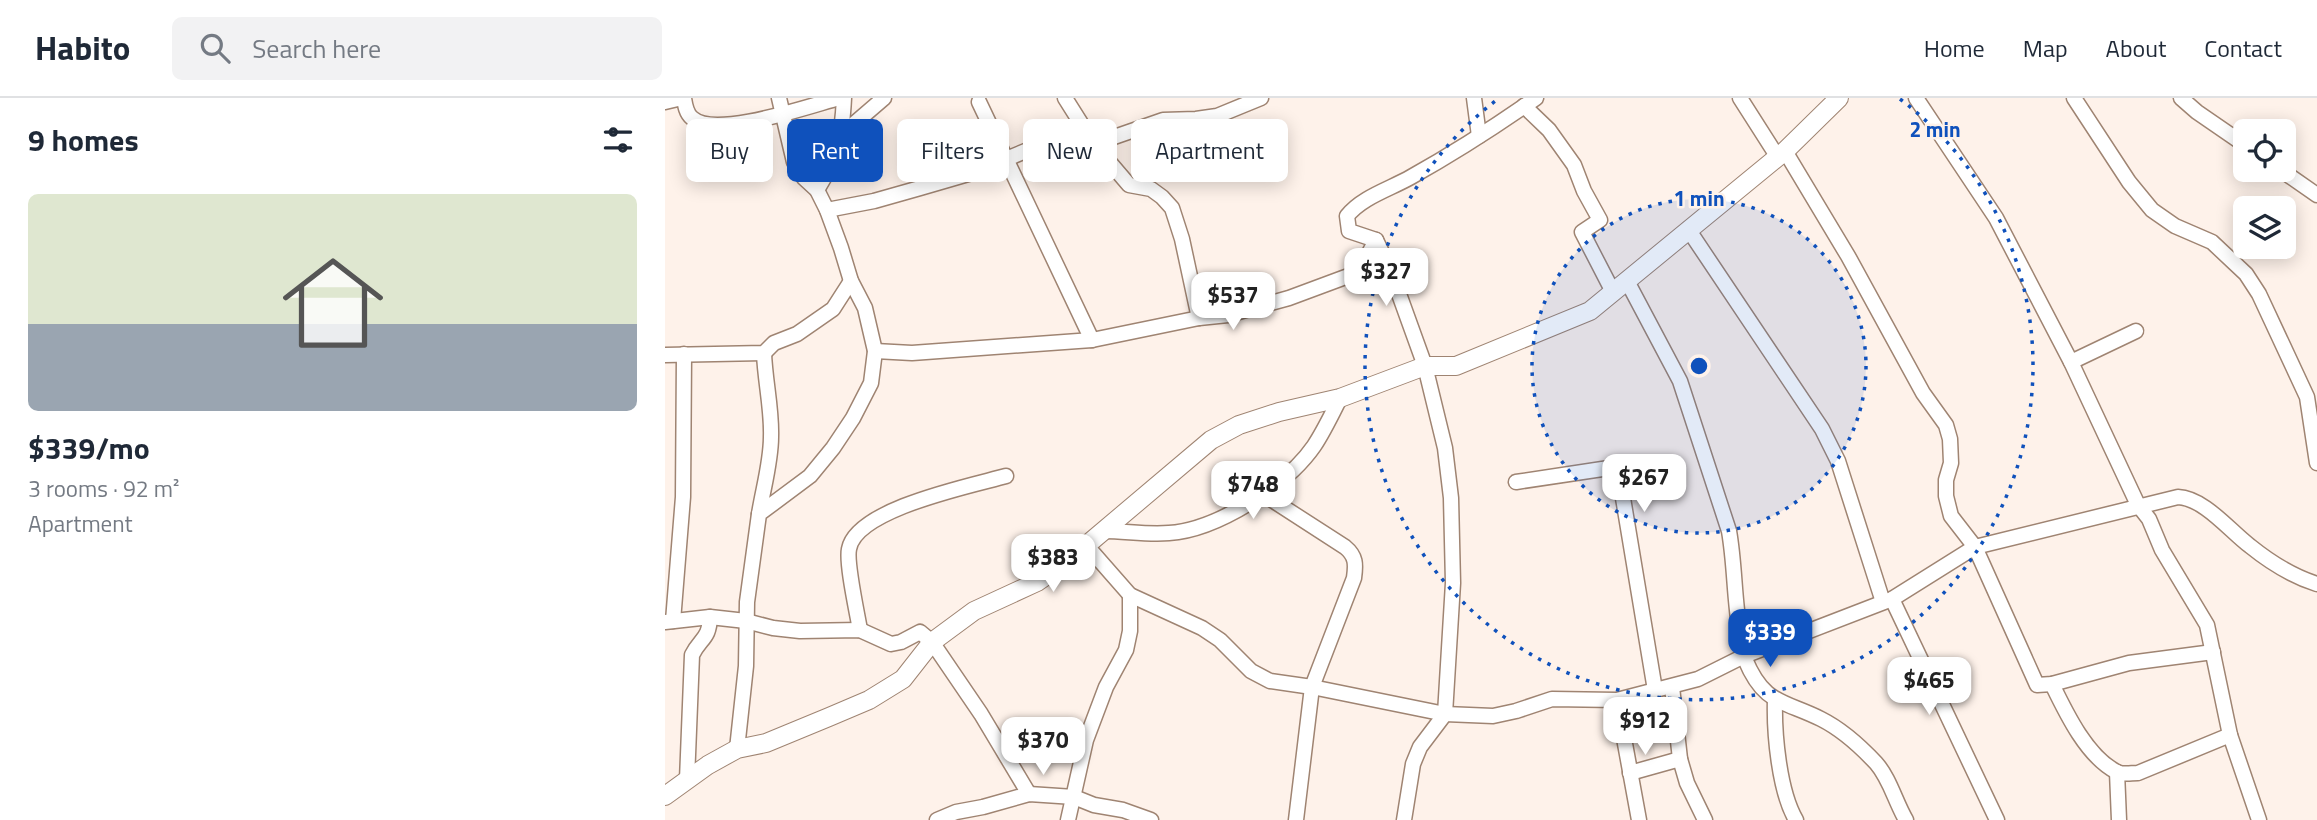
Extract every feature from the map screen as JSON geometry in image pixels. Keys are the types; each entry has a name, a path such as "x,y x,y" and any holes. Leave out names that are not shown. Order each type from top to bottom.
{"street":[{"path":"665,102 683,98 686,111 691,117 707,125 723,126 842,98 844,119"},
{"path":"759,514 810,476 833,448 853,418 871,383 875,351 865,308 851,281 827,210 817,190 804,178 794,162 779,98"},
{"path":"860,119 884,98"},
{"path":"1065,98 1078,119"},
{"path":"1117,132 1163,120 1217,116 1261,98"},
{"path":"1474,98 1479,136"},
{"path":"1740,98 1781,153 1848,256 1923,393 1946,425 1950,439 1951,463 1946,496 1951,516 1975,547 2035,681 2043,686 2129,663 2213,652"},
{"path":"665,796 708,765 737,749 766,743 869,700 903,679 932,642 974,611 1037,582 1087,546 1211,440 1240,425 1279,412 1340,398 1425,366 1456,366 1590,311 1781,153 1839,98"},
{"path":"1916,98 1996,218 2071,362 2138,505 2149,519 2167,558 2207,625 2230,736 2259,820"},
{"path":"2074,98 2129,182 2152,210 2175,226 2212,242 2246,274 2259,294 2307,397 2317,463"},
{"path":"2181,98 2233,137"},
{"path":"977,99 987,119"},
{"path":"1404,820 1413,764 1420,747 1445,715 1453,583 1451,498 1445,448 1425,366 1390,268 1376,240 1349,231 1347,216 1355,206 1412,177 1530,102 1574,165 1600,220 1582,232 1680,381 1729,531 1734,556 1735,602 1744,656 1758,684 1775,700 1825,721 1875,763 1887,778 1906,820"},
{"path":"1009,165 1092,340"},
{"path":"1117,170 1129,185 1151,189 1172,208 1182,239 1199,318"},
{"path":"2296,180 2317,195"},
{"path":"817,190 822,182"},
{"path":"827,210 874,201 941,182"},
{"path":"1688,229 1822,429 1837,461 1887,600 1997,820"},
{"path":"1359,272 1376,240"},
{"path":"875,351 912,353 1092,340 1199,318 1228,315 1289,298 1359,272 1390,268"},
{"path":"665,355 764,353 774,344 797,334 833,309 851,281"},
{"path":"833,309 865,308"},
{"path":"2071,362 2136,331"},
{"path":"737,749 745,666 746,621 771,439 764,353"},
{"path":"684,355 683,497 669,621 710,617 800,631 860,630 891,644 920,632 932,642 981,714 1029,794"},
{"path":"1104,531 1171,533 1209,523 1241,508 1283,479 1313,447 1340,398"},
{"path":"1516,482 1609,468 1615,472 1620,480 1655,690"},
{"path":"860,630 848,551 853,536 893,510 938,494 1006,476"},
{"path":"1263,494 1345,547 1352,553 1356,564 1354,578 1312,687 1296,820"},
{"path":"1087,546 1130,595 1202,628 1220,640 1251,671 1270,681 1312,687 1445,715 1493,716 1552,699 1617,700 1672,687 1698,679 1744,656 1887,600 1975,547 2178,497 2201,505 2285,571 2317,584"},
{"path":"1068,820 1086,740 1106,687 1126,650 1130,631 1130,595"},
{"path":"687,780 692,655 707,636 710,617"},
{"path":"2052,684 2078,732 2097,755 2117,772 2138,772 2230,736"},
{"path":"1672,687 1680,760 1687,783 1705,820"},
{"path":"1617,700 1639,820"},
{"path":"1775,700 1774,728 1778,753 1787,795 1796,820"},
{"path":"1630,773 1680,760"},
{"path":"2117,772 2119,820"},
{"path":"937,820 956,811 983,807 1029,794 1074,797 1151,820"}]}
